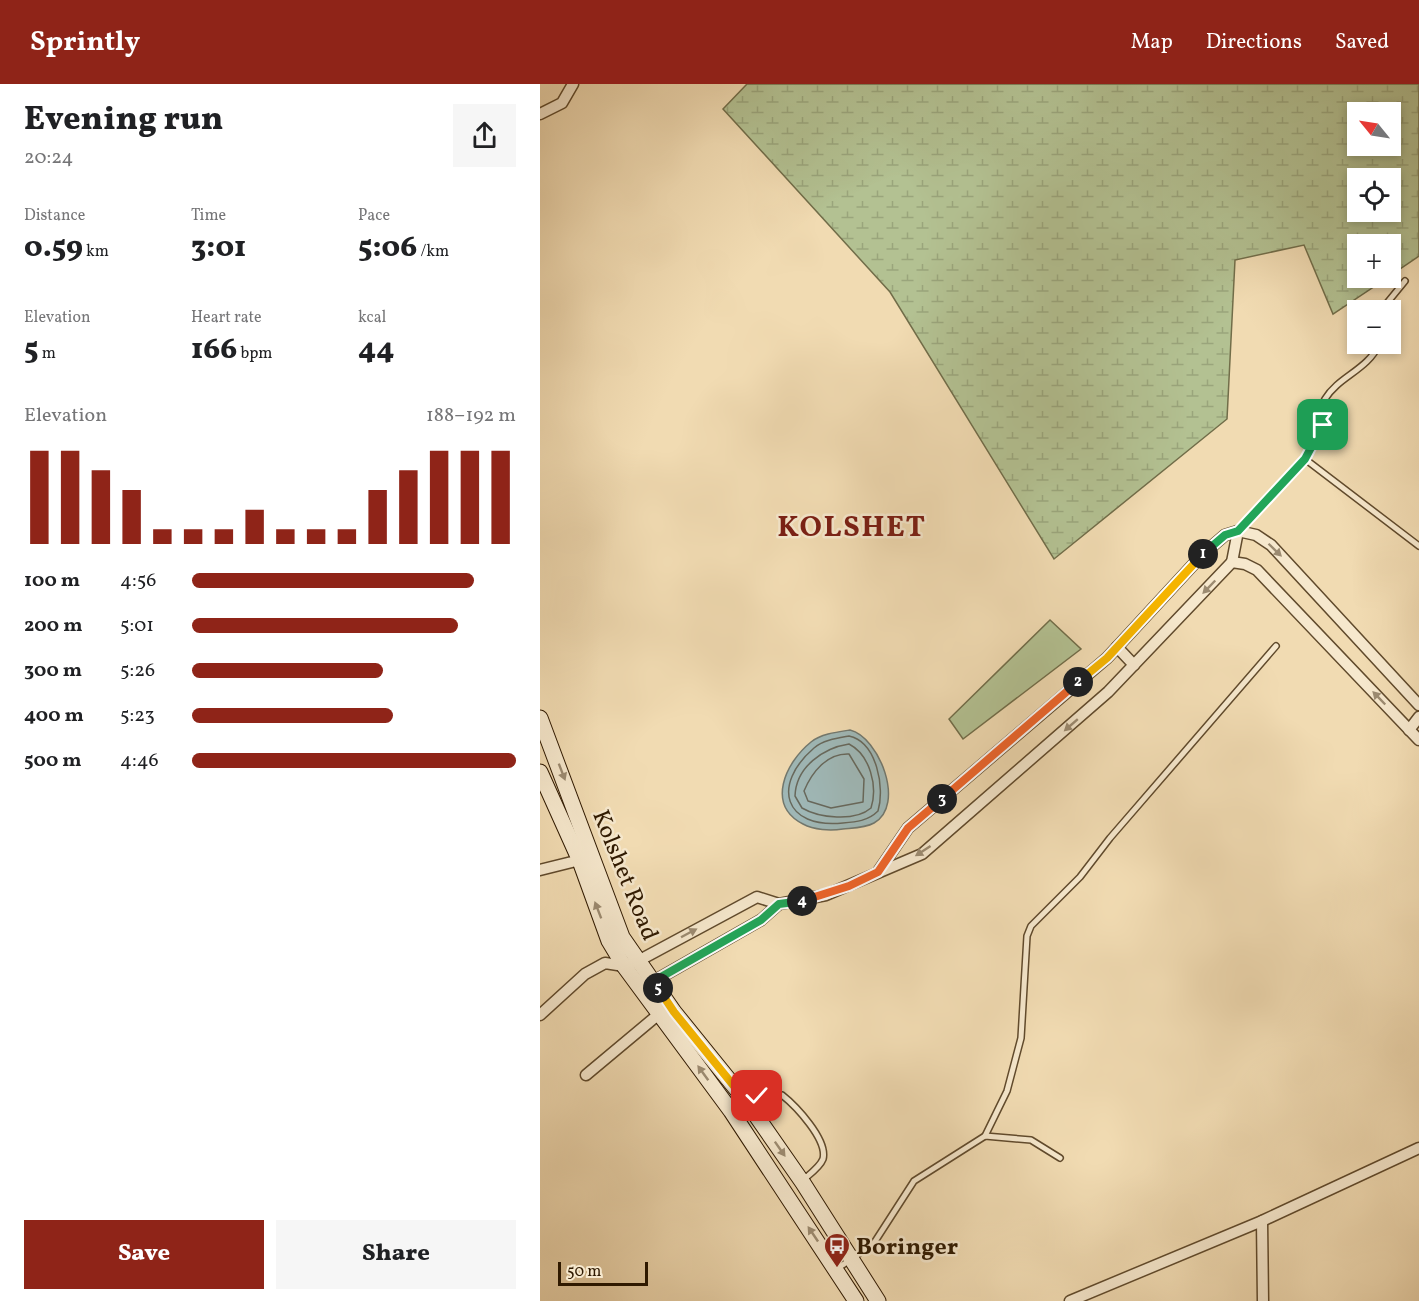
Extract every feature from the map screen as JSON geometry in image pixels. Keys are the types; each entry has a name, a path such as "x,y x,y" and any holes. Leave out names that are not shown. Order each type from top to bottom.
{"street":[{"path":"540,114 562,103 573,84"},
{"path":"540,1015 585,974 605,963 631,964 757,897 779,904 826,895 922,854 1108,692 1232,562 1238,531"},
{"path":"878,872 908,828 1117,647 1203,554 1225,535 1238,531 1256,535 1271,545 1419,705"},
{"path":"1232,562 1245,564 1257,570 1419,740"},
{"path":"1117,647 1134,665"},
{"path":"1409,730 1419,717"},
{"name":"Kolshet Road","path":"540,718 586,858"},
{"name":"Kolshet Road","path":"540,772 586,858 622,938 631,964 658,1014 731,1112 837,1269 856,1301"},
{"path":"540,870 586,858"},
{"path":"654,981 761,920 779,904"},
{"name":"Kolshet Road","path":"631,964 654,981 674,1012 746,1101 802,1180 878,1301"},
{"path":"586,1075 658,1014"},
{"path":"731,1112 746,1101"},
{"path":"1070,1301 1262,1221 1419,1148"},
{"path":"1262,1221 1263,1301"}],"lane":[{"path":"1389,300 1405,281"},
{"path":"1238,531 1305,459 1323,425 1320,408 1331,390 1368,362 1373,354"},
{"path":"1305,459 1419,546"},
{"path":"837,1269 874,1243 914,1181 985,1136 1007,1091 1021,1038 1027,936 1031,926 1080,877 1110,838 1276,646"},
{"path":"746,1101 762,1093 777,1092 786,1097 806,1118 824,1155 817,1168 802,1180"},
{"path":"985,1136 1031,1140 1060,1158"}],"green space":[{"path":"747,84 1419,84 1419,256 1401,268 1401,234 1347,234 1347,288 1372,288 1354,300 1347,300 1347,305 1333,314 1304,245 1235,260 1227,419 1054,559 890,292 723,109"},
{"path":"1050,620 1081,649 963,739 949,719"}],"water":[{"path":"850,730 861,735 879,758 885,772 888,802 883,814 867,826 838,830 812,828 792,816 785,806 782,795 787,772 802,751 815,739"}],"place":[{"name":"Boringer","path":"837,1269"}],"district":[{"name":"KOLSHET","path":"852,526"}],"route":[{"path":"757,1096 746,1101 674,1012 654,981 761,920 779,904 826,895 878,872 908,828 1107,658 1203,554 1225,535 1238,531 1305,459 1323,425"}]}
